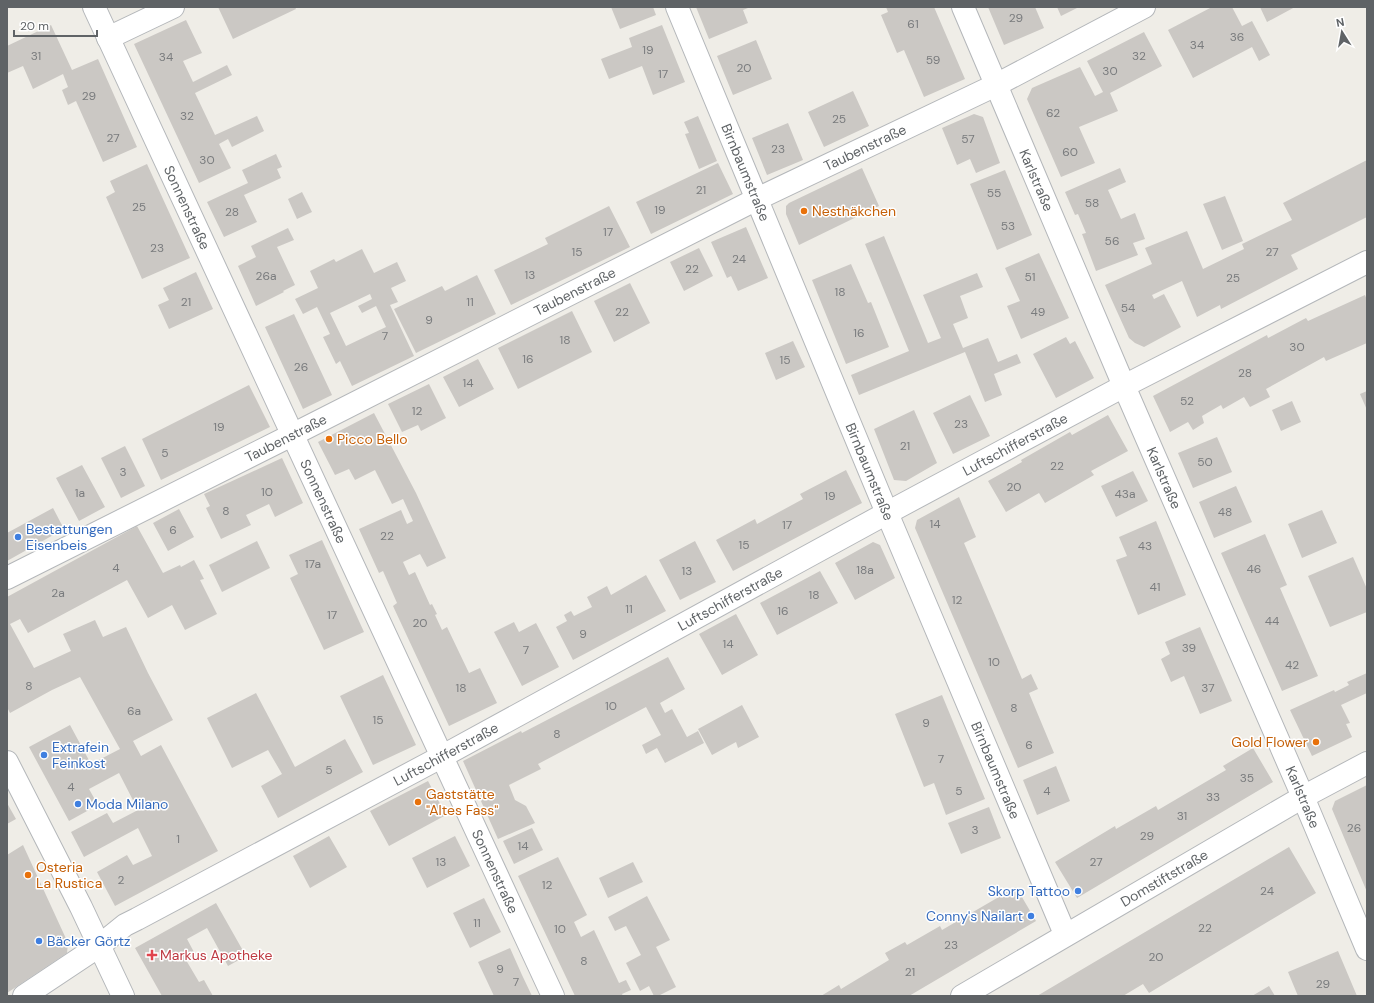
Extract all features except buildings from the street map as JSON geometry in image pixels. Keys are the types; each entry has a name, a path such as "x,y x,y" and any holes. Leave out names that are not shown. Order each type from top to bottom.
{"street":[{"name":"Sonnenstraße","path":"94,7 552,996"},
{"path":"108,38 173,7"},
{"name":"Birnbaumstraße","path":"677,7 887,513 1065,934"},
{"name":"Karlstraße","path":"963,7 1124,386 1303,797 1367,949"},
{"name":"Taubenstraße","path":"7,578 757,199 996,85 1144,7"},
{"name":"Luftschifferstraße","path":"24,996 99,946 131,922 441,757 887,513 1124,386 1367,262"},
{"path":"7,762 123,996"},
{"name":"Domstiftstraße","path":"962,996 1065,934 1303,797 1367,763"}],"place":[{"name":"Nesthäkchen","path":"804,211"},
{"name":"Picco Bello","path":"329,439"},
{"name":"Bestattungen Eisenbeis","path":"18,537"},
{"name":"Gold Flower","path":"1316,742"},
{"name":"Extrafein Feinkost","path":"44,755"},
{"name":"Gaststätte \"Altes Fass\"","path":"418,802"},
{"name":"Moda Milano","path":"78,804"},
{"name":"Osteria La Rustica","path":"28,875"},
{"name":"Skorp Tattoo","path":"1078,891"},
{"name":"Conny's Nailart","path":"1031,916"},
{"name":"Bäcker Görtz","path":"39,941"},
{"name":"Markus Apotheke","path":"152,955"}]}
